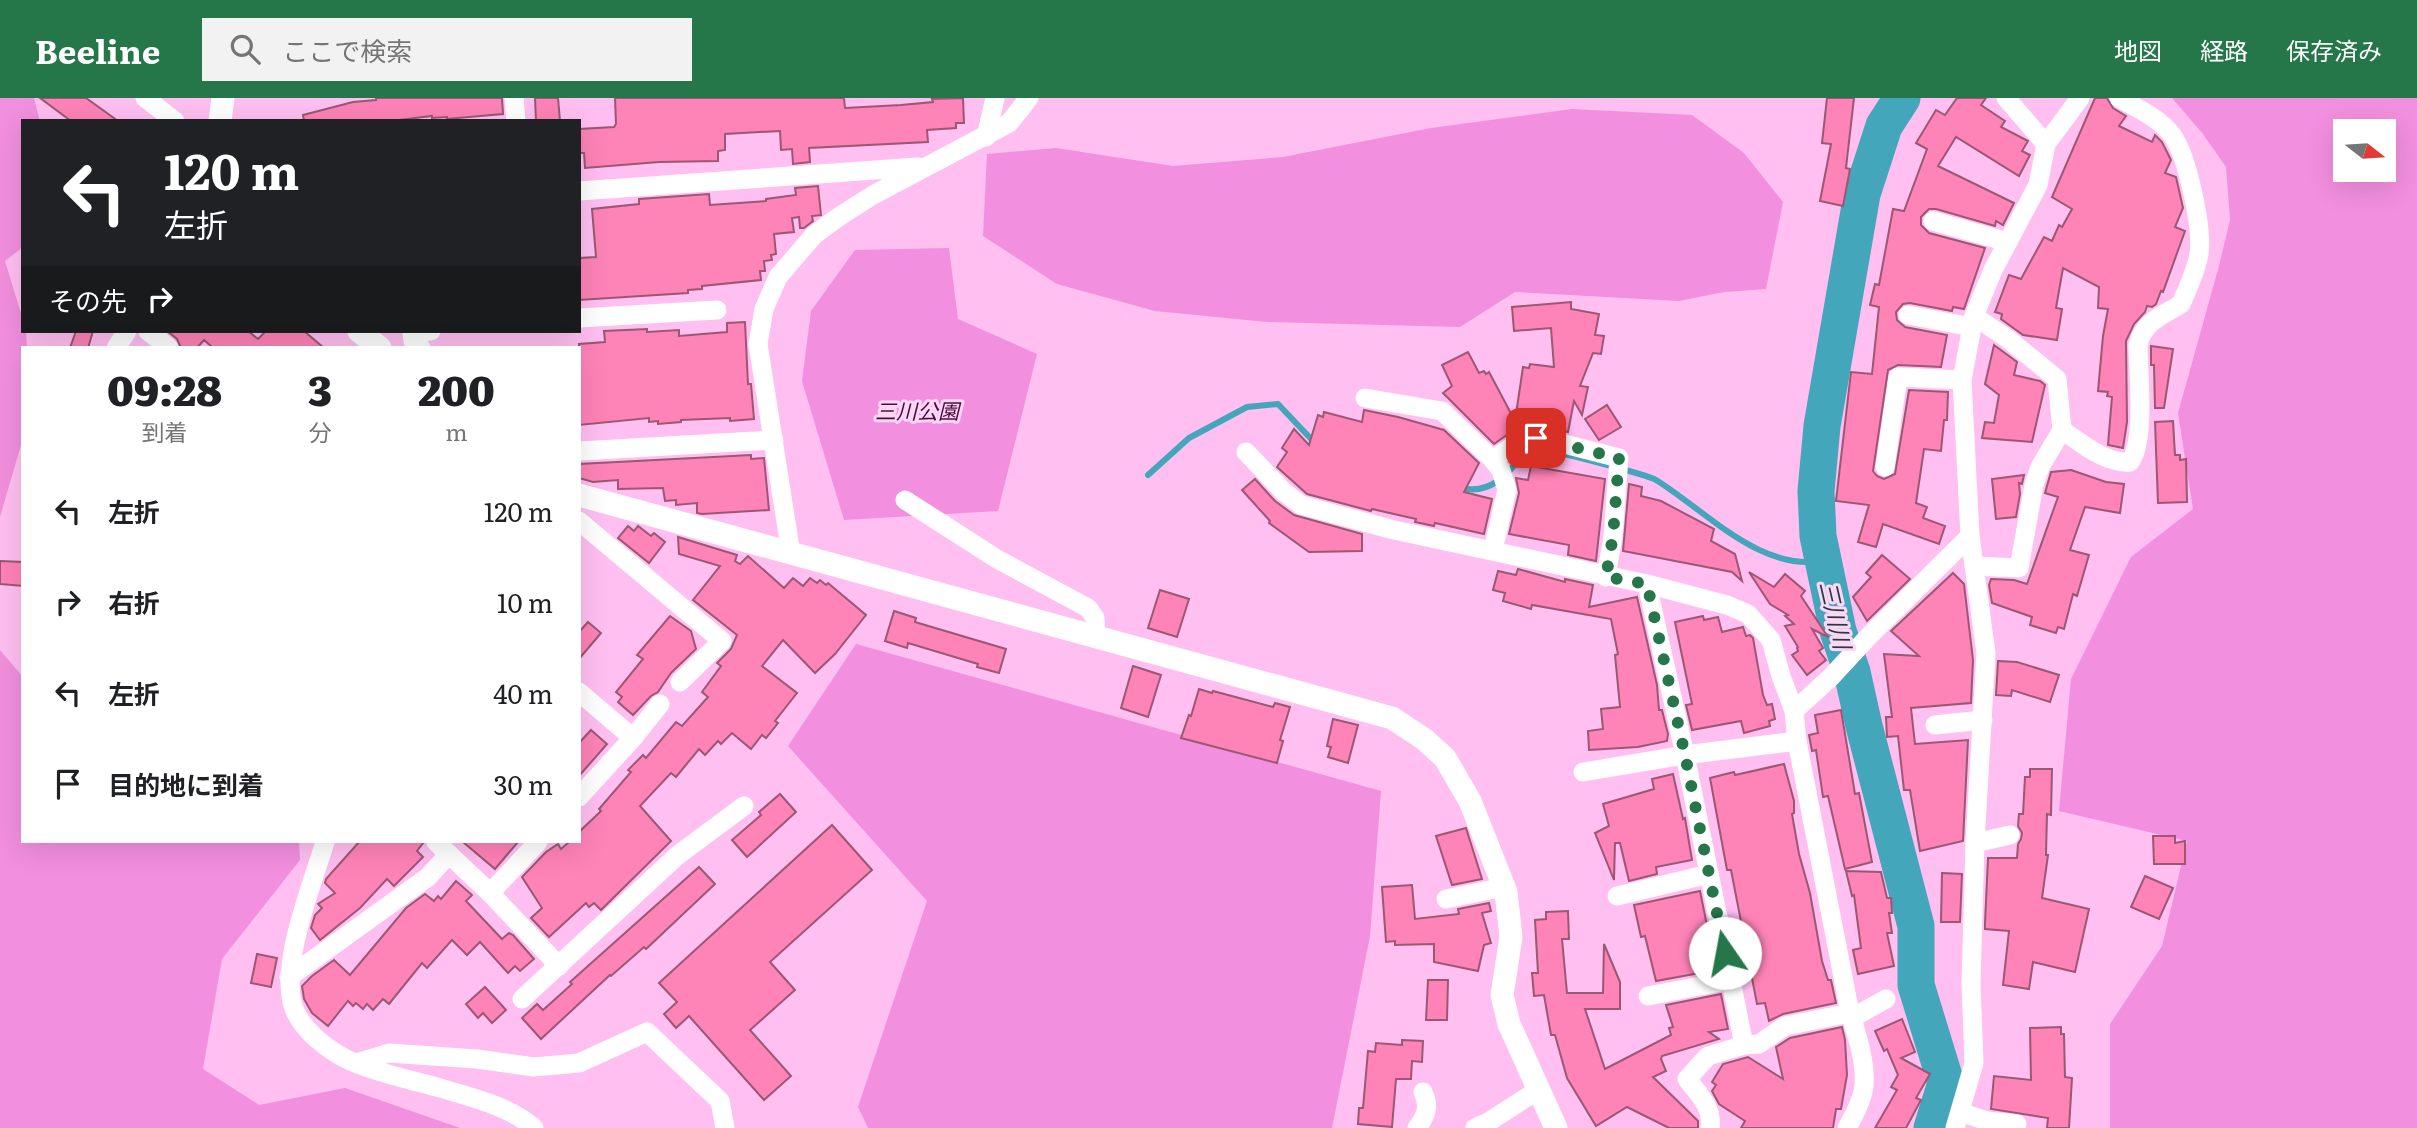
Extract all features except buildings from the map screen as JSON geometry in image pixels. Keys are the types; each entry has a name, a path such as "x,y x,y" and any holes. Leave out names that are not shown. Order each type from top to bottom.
{"street":[{"path":"145,98 172,119"},
{"path":"220,119 223,98"},
{"path":"514,98 516,119"},
{"path":"986,137 995,98"},
{"path":"791,554 758,344 764,309 778,277 814,235 873,195 1009,123 1029,98"},
{"path":"2006,98 2046,145"},
{"path":"2017,1124 1958,1120 1974,1063 1971,982 1975,844 1986,653 1970,536 1962,380 1973,321 1993,270 2038,185 2046,145 2080,98"},
{"path":"2062,430 2087,447 2118,461 2130,462 2136,454 2140,438 2140,335 2148,324 2181,304 2199,252 2190,177 2182,152 2160,122 2119,98"},
{"path":"581,191 926,167"},
{"path":"1933,221 2008,242"},
{"path":"581,318 717,310"},
{"path":"1908,315 1973,321 2008,339 2057,379 2062,430 2040,467 2034,485 2019,568 1974,566"},
{"path":"150,333 167,346"},
{"path":"361,333 378,346"},
{"path":"1885,467 1898,377 1962,380"},
{"path":"1365,398 1441,411 1497,465 1507,490 1493,550"},
{"path":"1497,465 1521,440 1536,438 1619,458 1613,536 1606,577"},
{"path":"581,451 774,440"},
{"path":"1247,452 1284,492 1301,505 1394,530 1647,584 1727,605 1748,614 1771,640 1794,711 1797,741 1851,1016 1859,1044 1864,1086 1858,1107 1847,1128"},
{"path":"581,496 1392,719 1424,739 1445,758 1470,801 1504,887 1511,937 1502,995 1509,1024 1556,1128"},
{"path":"905,500 997,559 1088,608 1095,618 1097,637"},
{"path":"581,523 722,641 680,682"},
{"path":"1794,711 1970,536"},
{"path":"1647,584 1744,1045"},
{"path":"581,694 633,738"},
{"path":"581,795 660,704"},
{"path":"1935,725 1983,720"},
{"path":"1583,772 1685,755 1797,741"},
{"path":"522,999 678,855 744,806"},
{"path":"1975,844 2010,835"},
{"path":"325,843 297,937 289,977 292,1005 309,1031 323,1045 355,1063 491,1103 516,1115 534,1128"},
{"path":"490,893 537,843"},
{"path":"289,977 428,877 442,848 490,893 559,966"},
{"path":"1617,896 1709,874"},
{"path":"1446,899 1504,887"},
{"path":"1648,996 1731,980"},
{"path":"1710,1128 1710,1113 1686,1079 1708,1056 1744,1045 1759,1044 1785,1026 1851,1016 1886,999"},
{"path":"355,1063 389,1053 477,1059 534,1067 579,1063 647,1032 720,1101 725,1128"},
{"path":"1475,1128 1538,1090"},
{"path":"1417,1128 1427,1110 1428,1101 1423,1093"}],"green space":[{"path":"0,98 34,98 39,119 21,119 21,249 5,261 21,313 21,333 26,333 27,346 21,346 21,445 0,517"},
{"path":"2172,98 2417,98 2417,1128 2110,1128 2110,1024 2162,946 2187,841 2059,811 2071,679 2131,557 2193,509 2178,413 2230,220 2226,167 2203,134"},
{"path":"1572,109 1692,115 1744,153 1783,202 1766,289 1724,292 1679,301 1515,292 1460,327 1267,322 1155,311 1057,284 983,236 987,154 1056,148 1173,166 1283,157 1431,128"},
{"name":"三川公園","path":"949,248 958,319 1037,354 998,511 844,520 802,381 811,311 855,250"},
{"path":"856,644 1381,791 1370,936 1332,1128 868,1128 858,1107 927,901 788,746"},
{"path":"0,650 21,675 21,843 299,843 300,860 222,959 203,1069 259,1105 345,1088 460,1128 0,1128"}],"waterway":[{"name":"三川川","path":"1902,98 1884,126 1862,194 1822,426 1816,491 1818,536 1838,631 1852,672 1916,926 1916,985 1946,1083 1932,1128"},
{"path":"1148,475 1189,438 1247,407 1278,404 1314,442"},
{"path":"1458,487 1487,487 1509,471 1521,456 1539,450 1549,451 1656,480 1735,536 1779,558 1802,562 1825,560"}],"route":[{"path":"1536,438 1619,458 1613,536 1606,577 1647,584 1725,953"}]}
